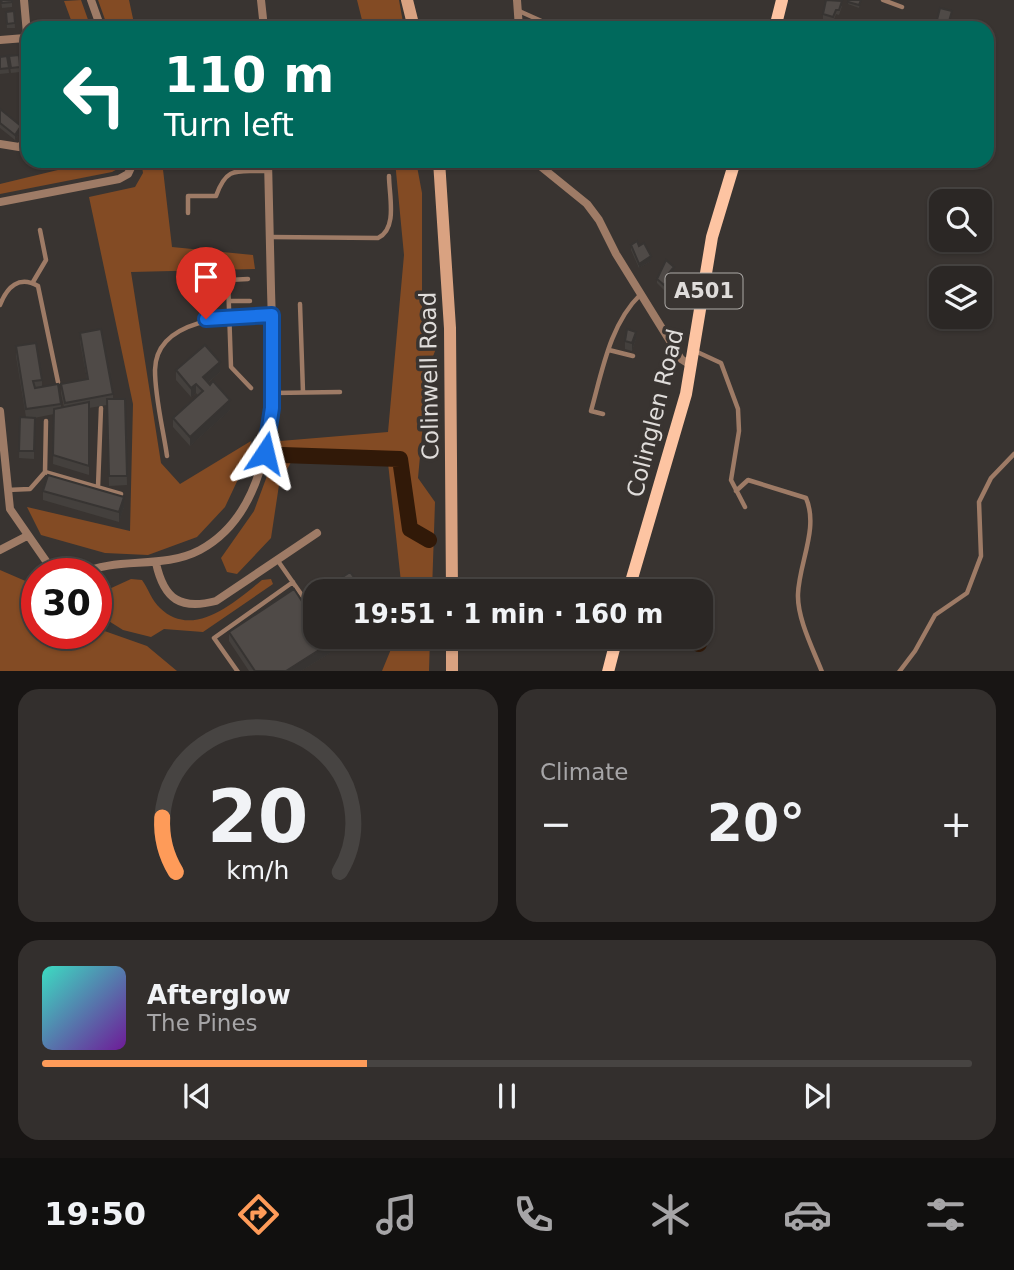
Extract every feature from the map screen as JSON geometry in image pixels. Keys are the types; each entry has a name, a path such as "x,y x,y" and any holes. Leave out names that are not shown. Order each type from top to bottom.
{"main road":[{"path":"777,21 782,0"},
{"name":"Colinglen Road","path":"632,579 692,366 712,237 733,168"},
{"path":"608,671 614,649"}],"street":[{"path":"24,0 26,21"},
{"path":"90,0 98,21"},
{"path":"261,0 263,21"},
{"path":"407,0 412,21"},
{"path":"517,0 518,21"},
{"path":"0,40 21,38"},
{"path":"0,144 21,146"},
{"path":"0,202 119,179 128,174 131,168"},
{"name":"Colinwell Road","path":"440,168 450,314 452,579"},
{"path":"543,168 587,204 681,359 692,366"},
{"path":"112,566 156,563 201,549 222,533 237,514 265,453 273,393 268,171"},
{"path":"0,411 10,509 43,558"},
{"path":"156,563 169,594 181,603 195,606 216,601 317,533"},
{"path":"0,550 27,536"},
{"path":"452,649 452,671"}],"lane":[{"path":"883,0 902,6"},
{"path":"517,10 541,21"},
{"path":"188,213 188,197 216,196 223,176 229,172 268,171"},
{"path":"269,237 378,238 384,235 390,225 389,176"},
{"path":"33,282 46,260 40,230"},
{"path":"248,279 228,280 229,317 231,367 251,388"},
{"path":"0,305 2,293 17,282 33,282 38,286 58,382"},
{"path":"603,414 591,411 609,349 619,323 640,295"},
{"path":"229,301 250,300"},
{"path":"300,304 303,392"},
{"path":"167,456 155,370 159,352 189,327 206,319 272,315"},
{"path":"609,349 633,356"},
{"path":"694,351 721,363 733,391 739,431 731,480 745,507"},
{"path":"273,393 340,391"},
{"path":"98,487 101,478 101,408"},
{"path":"6,490 30,489 45,472 46,421"},
{"path":"899,671 915,651 935,615 967,593 981,556 979,502 991,478 1014,454"},
{"path":"45,472 121,494"},
{"path":"736,491 748,480 806,498 810,528 798,593 799,608 822,671"},
{"path":"278,560 303,597"},
{"path":"237,671 214,638 293,582"}],"shaded area":[{"path":"81,0 88,21 71,21 64,1"},
{"path":"98,0 129,0 134,21 106,21"},
{"path":"357,0 399,0 403,21 362,21"},
{"path":"66,168 119,168 112,172 0,194 0,184"},
{"path":"142,168 163,168 172,247 253,255 255,269 131,272 161,463 180,484 251,441 248,458 225,507 197,537 148,555 105,553 41,535 27,507 130,531 133,404 89,197 135,187 143,173"},
{"path":"396,168 417,168 422,193 422,310 437,346 428,369 418,478 435,502 432,579 401,579 388,463 291,462 279,485 271,538 237,574 227,572 221,558 254,511 280,441 388,432 404,255"},
{"path":"0,570 21,579 21,649 112,649 112,634 147,646 177,671 0,671"},
{"path":"131,579 142,580 160,608 173,617 186,620 200,619 227,607 262,580 271,579 273,584 203,632 164,629 151,637 123,630 112,623 112,588"},
{"path":"391,649 430,649 429,671 382,671"}],"building":[{"path":"826,0 842,1 833,17 823,14"},
{"path":"861,0 859,5 848,2"},
{"path":"940,8 952,11 949,21 937,21"},
{"path":"14,11 15,23 7,24 6,12"},
{"path":"19,55 20,67 11,68 9,56"},
{"path":"7,56 9,68 0,69 0,57"},
{"path":"0,109 21,126 15,135 0,123"},
{"path":"637,241 639,246 644,243 651,256 639,264 631,245"},
{"path":"666,260 674,267 669,273 672,276 664,285 657,279"},
{"path":"101,329 113,394 65,403 61,384 88,379 80,333"},
{"path":"627,329 636,332 632,343 625,341"},
{"path":"36,343 42,380 33,381 35,388 58,384 61,404 26,409 16,346"},
{"path":"205,345 220,362 203,377 210,385 213,381 230,400 190,437 173,418 203,391 196,384 191,388 176,370"},
{"path":"107,399 125,399 127,476 109,476"},
{"path":"89,402 89,466 53,455 54,409"},
{"path":"20,417 35,418 34,451 19,451"},
{"path":"48,475 124,497 119,512 43,491"},
{"path":"350,572 355,579 340,579"},
{"path":"294,589 303,603 303,649 321,649 286,671 255,671 229,632"}],"waterway":[{"path":"282,455 400,459 410,529 429,540"}],"route":[{"path":"206,319 272,315 273,393 265,453"}]}
